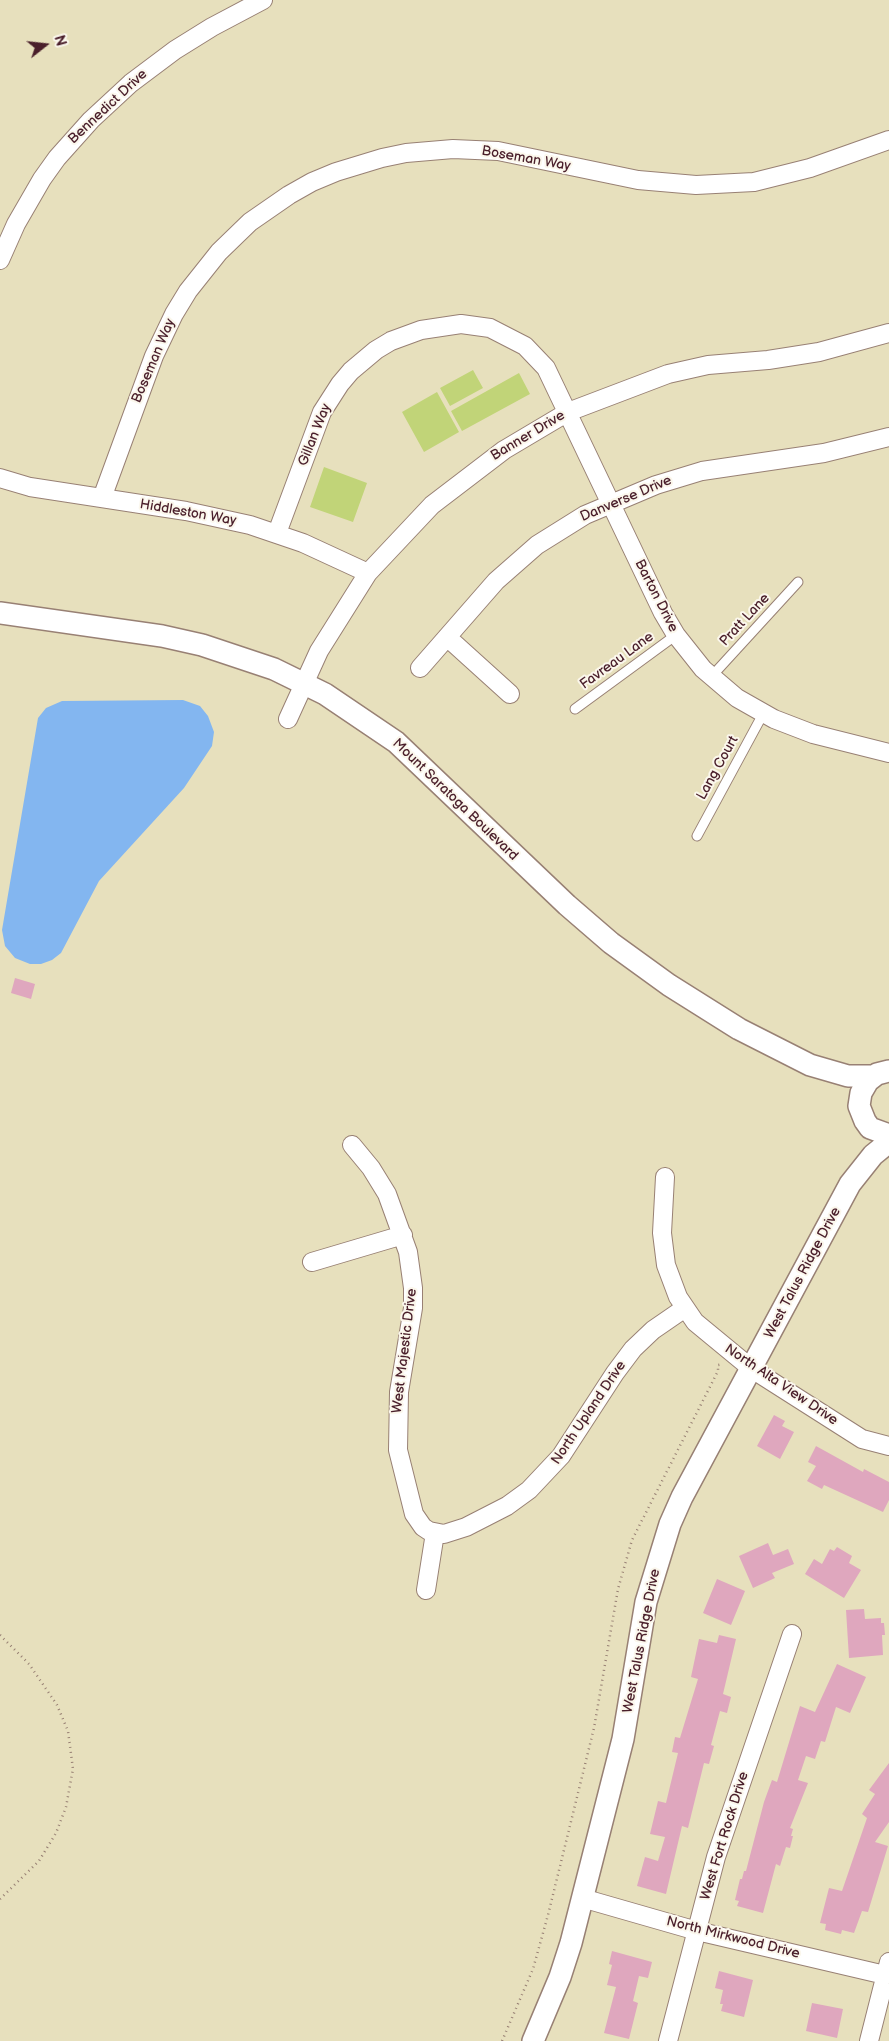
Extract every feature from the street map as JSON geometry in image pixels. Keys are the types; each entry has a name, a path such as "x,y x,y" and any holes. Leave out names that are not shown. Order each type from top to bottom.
{"street":[{"name":"Bennedict Drive","path":"0,260 16,224 42,179 57,158 91,120 131,84 175,50 212,27 263,0"},
{"name":"Boseman Way","path":"102,498 154,356 174,314 188,291 218,252 250,222 282,199 312,182 336,172 382,158 406,153 453,149 498,151 638,180 696,185 754,182 810,168 889,140"},
{"name":"Gillan Way","path":"276,533 322,412 330,398 345,377 363,360 390,342 406,335 434,326 461,324 490,328 504,334 525,346 539,359 552,377 568,412"},
{"name":"Banner Drive","path":"288,719 303,682 319,651 368,574 409,527 455,486 504,450 568,412 648,381 688,369 794,356 854,344 889,333"},
{"name":"Barton Drive","path":"568,412 663,613 676,635 712,676 737,698 763,714 813,734 889,753"},
{"name":"Danverse Drive","path":"420,668 478,600 515,563 560,529 611,503 656,485 702,471 824,453 889,438"},
{"name":"Hiddleston Way","path":"0,478 30,487 218,517 276,533 328,553 368,574"},
{"name":"Mount Saratoga Boulevard","path":"0,613 182,640 247,659 303,682 350,708 396,742 524,866 632,959 669,985 739,1029 810,1065 847,1092 877,1132 889,1135"},
{"path":"447,637 510,694"},
{"name":"Mount Saratoga Boulevard","path":"810,1065 848,1076 881,1074"},
{"name":"West Talus Ridge Drive","path":"533,2041 560,1977 614,1779 630,1699 646,1602 660,1552 682,1497 850,1184 864,1143 862,1114 864,1086 881,1074"},
{"name":"West Talus Ridge Drive","path":"850,1184 873,1155 889,1142"},
{"name":"West Majestic Drive","path":"352,1145 371,1168 387,1194 403,1235 412,1269 413,1308 398,1401 398,1450 414,1514 423,1527 434,1533"},
{"name":"North Alta View Drive","path":"665,1177 663,1249 669,1275 685,1308 708,1334 752,1369 862,1439 889,1446"},
{"path":"312,1262 403,1235"},
{"name":"North Upland Drive","path":"434,1533 448,1533 481,1520 518,1499 540,1480 561,1456 615,1373 633,1349 653,1330 685,1308"},
{"path":"426,1590 434,1533"},
{"name":"West Fort Rock Drive","path":"668,2041 716,1858 792,1634"},
{"name":"North Mirkwood Drive","path":"582,1898 697,1931 887,1968"},
{"path":"869,2041 887,1968"}],"lane":[{"name":"Pratt Lane","path":"712,676 798,582"},
{"name":"Favreau Lane","path":"575,709 676,635"},
{"name":"Lang Court","path":"697,836 763,714"}],"path":[{"path":"502,2041 533,1969 548,1915 594,1728 618,1589 632,1540 718,1371 718,1366 727,1364"},
{"path":"0,1635 29,1664 57,1705 71,1743 73,1769 66,1807 48,1847 28,1874 0,1899"}],"green space":[{"path":"473,370 483,388 450,406 440,388"},
{"path":"519,373 530,394 462,431 451,411"},
{"path":"437,392 459,432 424,452 402,412"},
{"path":"324,467 367,483 353,522 310,507"}],"water":[{"path":"183,700 200,706 208,716 214,732 212,746 184,788 99,881 61,953 52,960 41,964 30,964 15,958 5,946 2,930 38,718 46,708 62,701"}],"building":[{"path":"15,978 35,984 31,999 11,993"},
{"path":"774,1415 785,1421 782,1426 794,1432 780,1459 757,1446"},
{"path":"816,1446 863,1472 864,1469 889,1482 889,1500 883,1512 824,1485 822,1489 807,1481 816,1466 808,1462"},
{"path":"768,1543 773,1555 788,1549 794,1564 772,1573 775,1578 753,1588 739,1556"},
{"path":"837,1547 852,1556 849,1563 861,1570 844,1598 805,1574 814,1559 822,1564 830,1549 834,1551"},
{"path":"717,1579 745,1591 731,1625 703,1613"},
{"path":"864,1609 865,1619 881,1618 881,1623 884,1623 885,1635 882,1635 883,1655 849,1658 846,1610"},
{"path":"719,1635 736,1639 723,1694 731,1697 727,1713 720,1711 711,1745 714,1746 709,1764 704,1763 688,1828 682,1826 666,1894 637,1886 645,1857 658,1861 665,1837 650,1834 658,1801 666,1803 678,1753 672,1752 675,1737 680,1738 698,1679 691,1677 699,1639 717,1643"},
{"path":"837,1664 866,1677 850,1713 836,1707 825,1742 821,1741 815,1759 806,1756 798,1780 808,1783 790,1828 793,1829 791,1836 793,1836 790,1848 786,1847 780,1866 776,1864 763,1913 737,1906 739,1901 735,1900 740,1879 742,1879 744,1871 746,1871 764,1802 772,1780 777,1782 800,1706 815,1712"},
{"path":"889,1763 889,1822 875,1842 888,1846 868,1912 862,1911 854,1933 842,1930 841,1934 825,1930 826,1924 820,1923 829,1888 842,1891 867,1818 862,1814 875,1794 869,1790"},
{"path":"612,1951 652,1962 648,1978 639,1976 633,2001 638,2003 629,2039 604,2033 616,1987 607,1985 612,1965 609,1964"},
{"path":"719,1971 753,1980 744,2017 721,2011 723,2004 720,2004 723,1990 715,1988"},
{"path":"812,2003 843,2009 837,2038 806,2031"}]}
